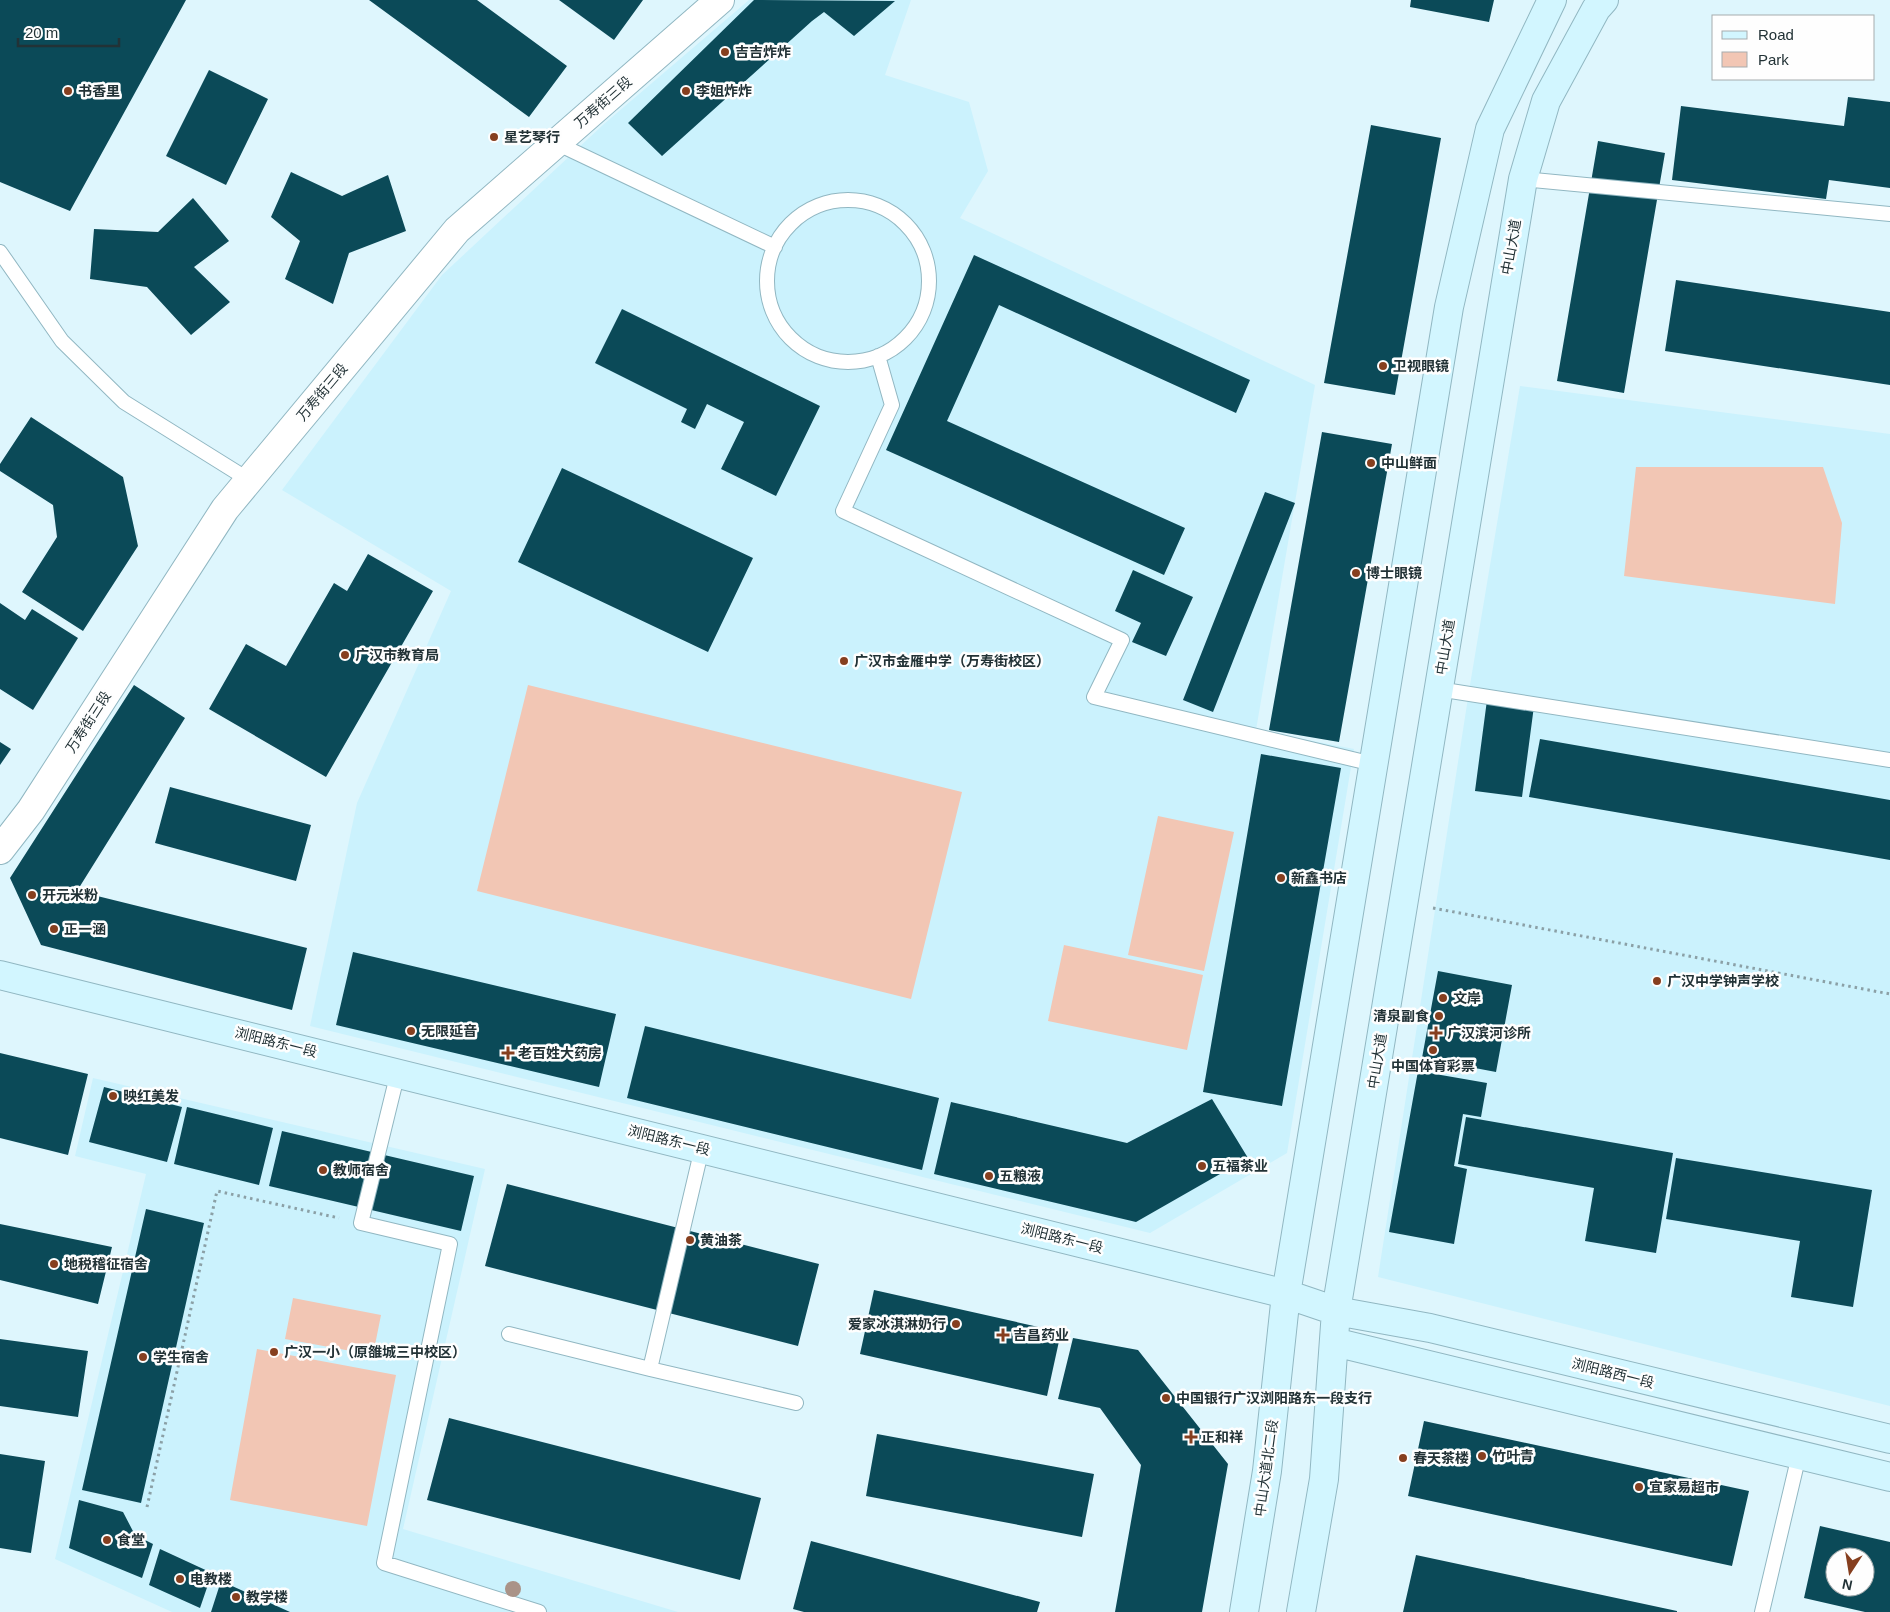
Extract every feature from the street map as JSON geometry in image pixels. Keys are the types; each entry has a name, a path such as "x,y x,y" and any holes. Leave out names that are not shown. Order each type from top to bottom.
{"main road":[{"path":"1286,1294 1450,308 1490,129 1552,0"},
{"name":"中山大道","path":"1336,1311 1523,179 1546,100 1596,10 1604,0"},
{"name":"浏阳路东一段","path":"0,975 398,1072 1286,1294 1336,1311"},
{"name":"中山大道北二段","path":"1244,1612 1267,1471 1286,1294"},
{"path":"1301,1612 1324,1479 1336,1311"},
{"name":"浏阳路西一段","path":"1336,1311 1430,1328 1890,1439"},
{"path":"1334,1342 1890,1477"}],"street":[{"name":"万寿街三段","path":"0,850 31,810 225,509 457,230 720,0"}],"lane":[{"path":"556,143 775,247"},
{"path":"1523,179 1890,214"},
{"path":"847,199 873,203 897,215 916,234 927,258 930,286 924,312 909,336 888,352 862,362 834,361 808,352 787,335 773,312 766,287 769,260 775,247 780,236 798,217 820,204 847,199"},
{"path":"0,252 62,341 124,402 249,480"},
{"path":"878,356 892,405 843,511 1122,640 1094,697 1373,764"},
{"path":"1438,690 1890,760"},
{"path":"398,1072 361,1223 450,1244 384,1564 539,1612"},
{"path":"650,1369 702,1148"},
{"path":"509,1334 796,1404"},
{"path":"1762,1612 1799,1455"}],"path":[{"path":"1403,902 1890,994"},
{"path":"147,1508 217,1191 361,1223"}],"shaded area":[{"name":"广汉市金雁中学（万寿街校区）","path":"749,0 911,0 885,75 969,102 988,171 960,218 1315,385 1256,730 1354,749 1287,1153 1150,1233 310,1026 357,803 451,591 282,490 442,275 604,124"},
{"name":"广汉中学钟声学校","path":"1520,386 1890,434 1890,1406 1378,1277 1470,685"},
{"name":"广汉一小（原雒城三中校区）","path":"93,1078 485,1169 403,1529 678,1612 172,1612 55,1559 146,1174 75,1156"}],"green space":[{"path":"1636,467 1823,467 1842,523 1835,604 1624,576"},
{"path":"528,685 962,792 911,999 477,891"},
{"path":"1158,816 1234,832 1204,971 1128,955"},
{"path":"1064,945 1203,975 1187,1050 1048,1021"},
{"path":"293,1298 381,1315 373,1355 285,1339"},
{"path":"257,1349 396,1375 367,1526 230,1500"}],"building":[{"name":"书香里","path":"0,0 186,0 70,211 0,182"},
{"path":"369,0 477,0 567,66 529,117"},
{"path":"559,0 643,0 614,40"},
{"path":"754,0 895,1 854,36 824,12 662,156 628,123"},
{"path":"1411,0 1494,0 1489,22 1410,7"},
{"path":"209,70 268,99 226,185 166,156"},
{"path":"1848,97 1890,102 1890,188 1829,180 1826,199 1672,180 1681,106 1844,126"},
{"path":"1371,125 1441,138 1395,395 1324,383"},
{"path":"1598,141 1665,153 1624,393 1557,381"},
{"path":"291,172 342,196 388,175 406,231 349,253 333,304 285,279 300,241 271,217"},
{"path":"193,198 229,241 194,267 230,302 191,335 147,287 90,279 94,229 158,232"},
{"path":"974,255 1250,380 1236,413 999,305 947,421 1185,528 1164,575 886,450"},
{"path":"1676,280 1890,312 1890,385 1665,351"},
{"path":"622,309 820,406 776,496 721,469 744,422 707,404 695,429 681,422 687,409 595,363"},
{"path":"31,417 123,477 138,546 83,631 22,592 57,537 53,505 0,471 0,464"},
{"path":"1322,432 1392,444 1339,742 1269,730"},
{"path":"562,468 753,558 708,652 518,562"},
{"path":"1265,492 1295,503 1213,712 1183,700"},
{"name":"广汉市教育局","path":"368,554 433,591 326,777 209,709 246,644 286,666 334,583 347,591"},
{"path":"1133,570 1193,597 1166,656 1132,642 1141,623 1115,611"},
{"path":"0,603 25,620 32,609 78,638 33,710 0,689"},
{"path":"134,685 185,718 77,891 307,948 292,1010 41,945 10,878"},
{"path":"1487,700 1534,706 1522,797 1475,791"},
{"path":"1540,739 1890,800 1890,860 1529,797"},
{"path":"0,742 11,749 0,765"},
{"path":"1261,754 1341,768 1282,1106 1203,1092"},
{"path":"170,787 311,825 296,881 155,843"},
{"path":"353,952 616,1014 599,1087 336,1025"},
{"path":"1438,971 1512,985 1496,1072 1422,1058"},
{"path":"645,1026 939,1098 922,1170 627,1098"},
{"path":"0,1053 88,1074 68,1155 0,1138"},
{"path":"1418,1071 1487,1083 1481,1117 1463,1114 1454,1166 1467,1169 1454,1244 1389,1232"},
{"path":"104,1087 182,1107 167,1162 89,1142"},
{"path":"1212,1099 1248,1158 1136,1222 934,1174 951,1102 1127,1143"},
{"path":"187,1107 273,1128 259,1185 174,1164"},
{"path":"1466,1117 1673,1153 1656,1253 1585,1241 1594,1188 1458,1164"},
{"name":"教师宿舍","path":"282,1131 376,1153 363,1208 269,1186"},
{"name":"教师宿舍","path":"380,1154 474,1176 461,1231 367,1209"},
{"path":"1676,1158 1872,1190 1853,1307 1791,1297 1800,1241 1666,1219"},
{"path":"507,1184 819,1264 798,1346 485,1266"},
{"name":"学生宿舍","path":"146,1209 204,1223 141,1503 82,1490"},
{"name":"地税稽征宿舍","path":"0,1224 112,1247 98,1304 0,1280"},
{"path":"874,1290 1061,1332 1047,1396 860,1354"},
{"path":"1073,1338 1138,1350 1228,1464 1202,1612 1115,1612 1141,1465 1100,1408 1058,1399"},
{"path":"0,1339 88,1351 78,1417 0,1406"},
{"path":"449,1418 761,1498 740,1580 427,1500"},
{"path":"1424,1421 1749,1491 1732,1566 1408,1496"},
{"path":"877,1434 1094,1474 1082,1537 866,1496"},
{"path":"0,1454 45,1461 31,1553 0,1548"},
{"name":"食堂","path":"79,1500 123,1512 135,1535 153,1544 142,1578 69,1548"},
{"path":"1820,1526 1890,1542 1890,1612 1865,1612 1804,1598"},
{"path":"811,1541 1040,1602 1037,1612 804,1612 793,1609"},
{"name":"电教楼","path":"160,1549 212,1573 200,1608 149,1585"},
{"path":"1416,1555 1677,1611 1677,1612 1403,1612"},
{"name":"教学楼","path":"221,1581 290,1612 211,1612"}],"place":[{"name":"吉吉炸炸","path":"725,52"},
{"name":"书香里","path":"68,91"},
{"name":"李姐炸炸","path":"686,91"},
{"name":"星艺琴行","path":"494,137"},
{"name":"卫视眼镜","path":"1383,366"},
{"name":"中山鲜面","path":"1371,463"},
{"name":"博士眼镜","path":"1356,573"},
{"name":"广汉市教育局","path":"345,655"},
{"name":"广汉市金雁中学（万寿街校区）","path":"844,661"},
{"name":"新鑫书店","path":"1281,878"},
{"name":"开元米粉","path":"32,895"},
{"name":"正一涵","path":"54,929"},
{"name":"广汉中学钟声学校","path":"1657,981"},
{"name":"文岸","path":"1443,998"},
{"name":"清泉副食","path":"1439,1016"},
{"name":"无限延音","path":"411,1031"},
{"name":"广汉滨河诊所","path":"1436,1033"},
{"name":"中国体育彩票","path":"1433,1050"},
{"name":"老百姓大药房","path":"508,1053"},
{"name":"映红美发","path":"113,1096"},
{"name":"五福茶业","path":"1202,1166"},
{"name":"教师宿舍","path":"323,1170"},
{"name":"五粮液","path":"989,1176"},
{"name":"黄油茶","path":"690,1240"},
{"name":"地税稽征宿舍","path":"54,1264"},
{"name":"爱家冰淇淋奶行","path":"956,1324"},
{"name":"吉昌药业","path":"1003,1335"},
{"name":"广汉一小（原雒城三中校区）","path":"274,1352"},
{"name":"学生宿舍","path":"143,1357"},
{"name":"中国银行广汉浏阳路东一段支行","path":"1166,1398"},
{"name":"正和祥","path":"1191,1437"},
{"name":"竹叶青","path":"1482,1456"},
{"name":"春天茶楼","path":"1403,1458"},
{"name":"宜家易超市","path":"1639,1487"},
{"name":"食堂","path":"107,1540"},
{"name":"电教楼","path":"180,1579"},
{"name":"教学楼","path":"236,1597"}]}
